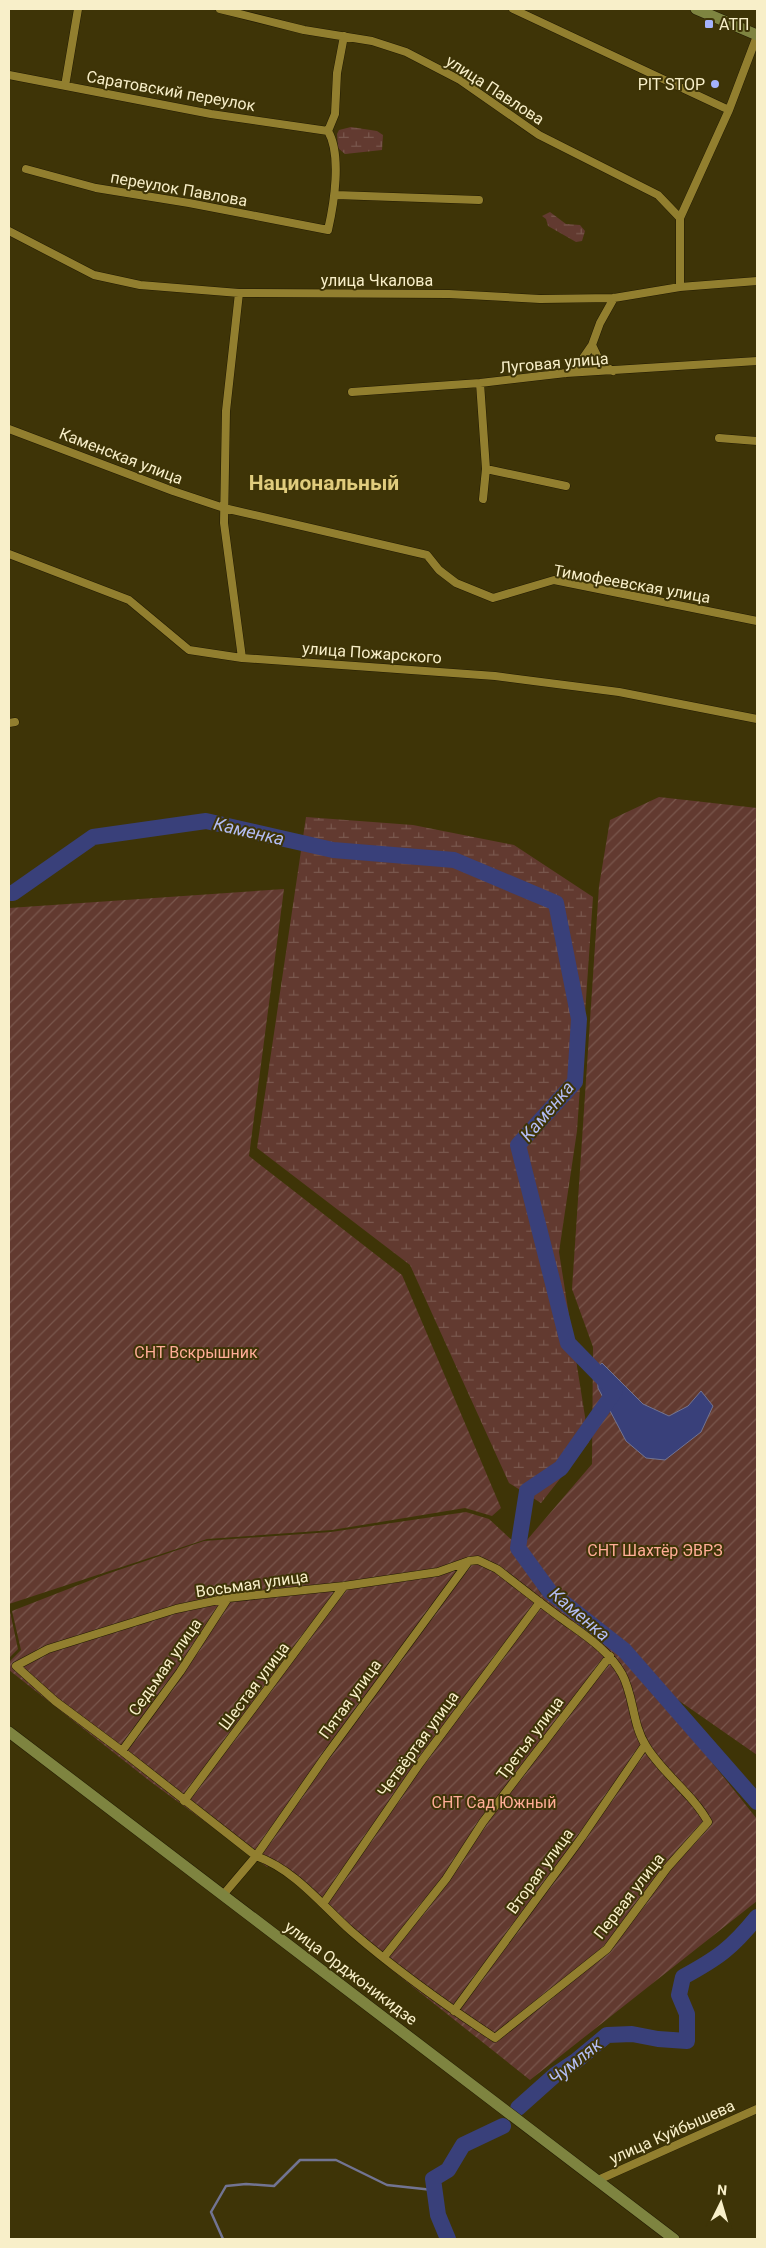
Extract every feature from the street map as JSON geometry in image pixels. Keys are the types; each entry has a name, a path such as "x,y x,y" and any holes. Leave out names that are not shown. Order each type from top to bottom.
{"main road":[{"path":"696,9 757,35"},
{"name":"улица Орджоникидзе","path":"9,1732 674,2239"}],"street":[{"path":"65,86 78,9"},
{"name":"улица Павлова","path":"220,9 304,30 372,41 406,52 460,80 539,135 658,195 680,218"},
{"path":"513,9 729,110"},
{"path":"680,288 680,218 729,110 757,35"},
{"path":"344,36 337,73 335,114 328,131 333,140 336,195 479,200"},
{"name":"Саратовский переулок","path":"9,75 211,114 328,131"},
{"name":"переулок Павлова","path":"26,169 96,188 188,203 328,230 336,195"},
{"name":"улица Чкалова","path":"9,231 94,275 140,285 239,293 448,294 540,298 614,298 680,288 757,281"},
{"path":"239,293 226,411 224,523 242,658"},
{"path":"566,373 581,361 592,345 600,323 614,298"},
{"path":"592,345 601,364 613,372"},
{"name":"Луговая улица","path":"352,392 480,383 566,373 613,372 757,361"},
{"path":"480,383 486,469 483,499"},
{"name":"Каменская улица","path":"9,429 173,491 224,508"},
{"path":"719,438 757,441"},
{"path":"486,469 566,486"},
{"name":"Тимофеевская улица","path":"224,508 427,555 439,570 456,583 492,598 554,580 757,621"},
{"name":"улица Пожарского","path":"9,554 129,600 189,650 242,658 495,676 619,692 757,719"},
{"path":"469,1561 478,1560 497,1569 610,1656 622,1674 630,1692 637,1727 645,1745"},
{"name":"Восьмая улица","path":"122,1751 55,1701 16,1666 48,1649 176,1609 228,1598 344,1586 438,1572 469,1561"},
{"name":"Пятая улица","path":"222,1895 256,1856 331,1749 469,1561"},
{"name":"Шестая улица","path":"184,1801 344,1586"},
{"name":"Седьмая улица","path":"122,1751 180,1672 228,1598"},
{"name":"Четвёртая улица","path":"323,1904 420,1763 540,1602"},
{"name":"Третья улица","path":"384,1957 446,1878 483,1822 610,1656"},
{"name":"Первая улица","path":"454,2011 495,2038 607,1949 666,1868 708,1822 701,1809 665,1772 645,1745"},
{"name":"Вторая улица","path":"454,2011 582,1837 645,1745"},
{"path":"122,1751 256,1856 272,1861 292,1875 384,1957 454,2011"},
{"name":"улица Куйбышева","path":"598,2180 757,2109"}],"green space":[{"path":"351,127 377,131 383,135 382,150 345,154 338,148 337,134 339,130"},
{"path":"550,212 566,224 580,225 585,231 582,241 576,242 548,226 546,219 542,216"},
{"name":"СНТ Шахтёр ЭВРЗ","path":"659,797 757,808 757,1755 678,1700 542,1592 521,1547 592,1464 593,1347 572,1289 599,886 610,820"},
{"path":"306,817 413,825 514,845 593,897 577,1131 559,1252 589,1442 541,1503 509,1483 410,1265 257,1148"},
{"name":"СНТ Вскрышник","path":"284,889 249,1156 402,1275 501,1508 492,1516 465,1508 332,1530 207,1539 9,1604 9,908"},
{"name":"СНТ Сад Южный","path":"466,1512 489,1519 515,1543 540,1593 639,1671 757,1819 757,1901 530,2080 388,1967 385,1961 299,1884 270,1864 267,1867 151,1782 9,1670 9,1662 21,1650 12,1611 104,1575 204,1541 331,1532"},
{"path":"9,1607 18,1649 9,1658"}],"water":[{"path":"602,1363 643,1404 669,1416 688,1406 701,1391 713,1406 701,1432 665,1460 646,1458 626,1441 598,1388 597,1367"}],"waterway":[{"name":"Каменка","path":"9,893 13,893 93,837 206,821 333,850 454,860 556,903 579,1019 575,1082 518,1145 568,1343 615,1391 561,1468 527,1491 518,1548 550,1592 624,1650 757,1802"},
{"name":"Чумляк","path":"518,2108 555,2075 576,2061 607,2035 632,2034 658,2039 687,2041 687,2014 679,1995 683,1977 724,1952 757,1917"},
{"name":"Чумляк","path":"448,2239 438,2215 433,2179 448,2170 463,2145 503,2126"},
{"path":"223,2239 211,2212 226,2186 246,2184 274,2186 300,2160 336,2160 387,2185 433,2190"}],"place":[{"name":"АТП","path":"709,24"},
{"name":"PIT STOP","path":"715,84"}],"district":[{"name":"Национальный","path":"324,483"}]}
